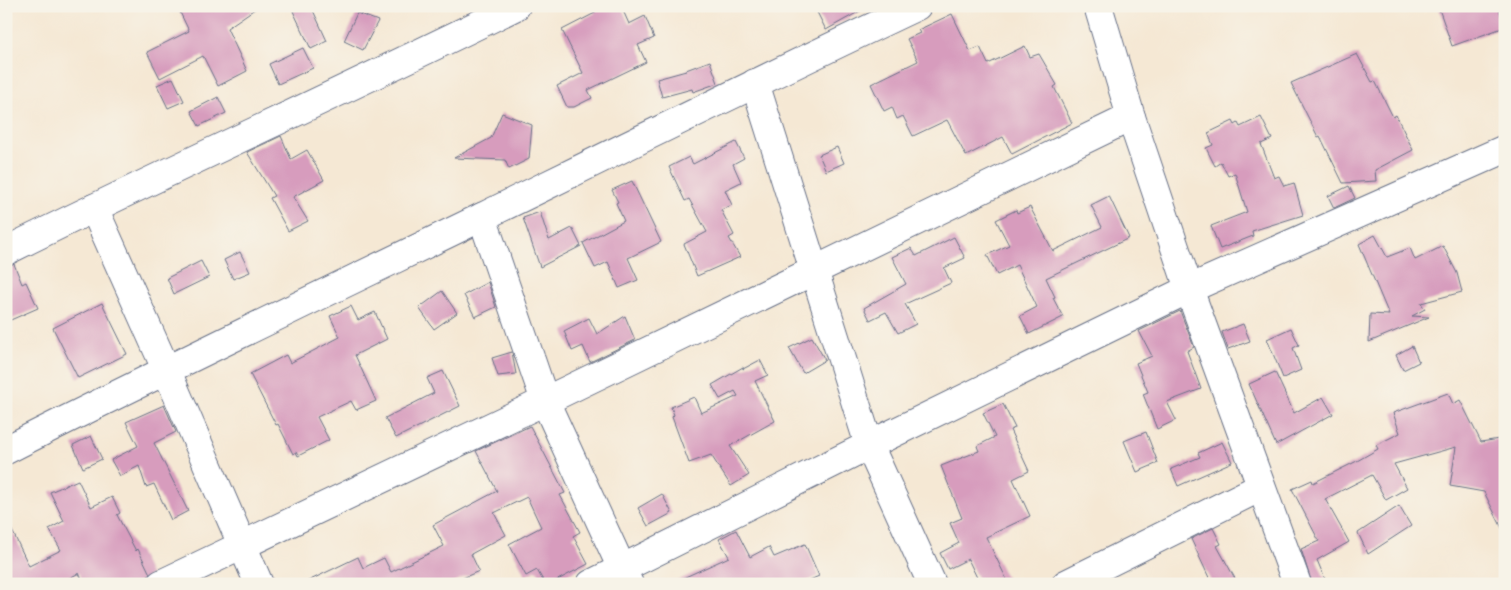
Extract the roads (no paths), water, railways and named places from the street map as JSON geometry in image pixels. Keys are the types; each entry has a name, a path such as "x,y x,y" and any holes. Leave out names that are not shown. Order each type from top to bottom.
{"street":[{"path":"6,251 428,50 516,6"},
{"path":"6,450 166,369 917,6"},
{"path":"1098,6 1131,117 1189,289 1297,584"},
{"path":"755,83 869,445 932,584"},
{"path":"161,584 241,544 545,401 1131,117"},
{"path":"591,584 626,576 869,445 1189,289 1505,149"},
{"path":"94,208 259,584"},
{"path":"482,217 545,401 626,576"},
{"path":"1066,584 1261,487"}]}
